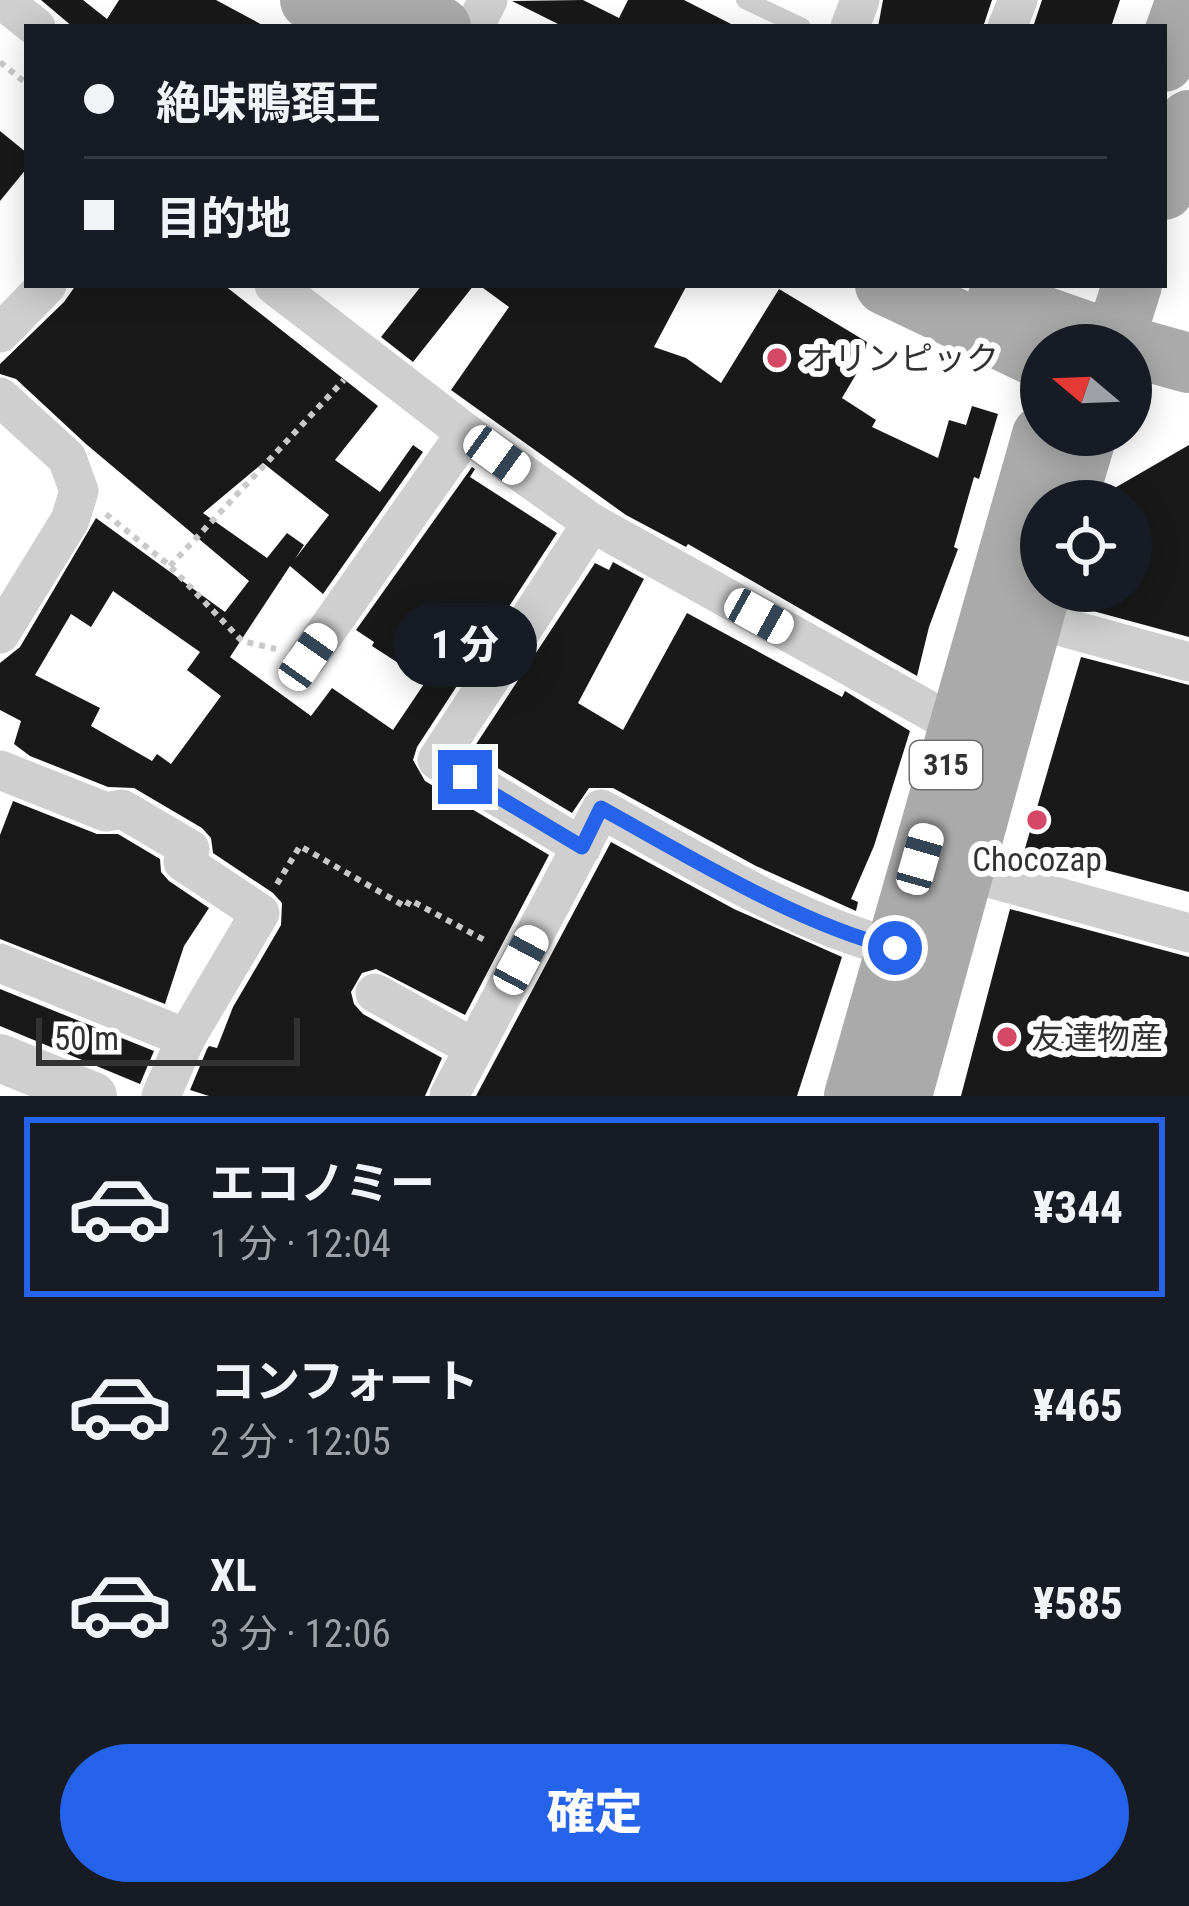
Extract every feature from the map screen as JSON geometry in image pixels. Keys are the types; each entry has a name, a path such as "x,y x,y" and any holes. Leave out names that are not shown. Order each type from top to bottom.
{"main road":[{"path":"310,0 358,24"},
{"path":"388,0 435,24"},
{"path":"1167,54 1186,0"},
{"path":"1167,182 1189,120"},
{"path":"895,288 1028,324"},
{"path":"971,288 1054,324"},
{"path":"1109,324 1130,288"},
{"path":"1152,355 1189,363"},
{"path":"1152,379 1189,403"},
{"name":"315","path":"854,1096 1036,456"},
{"name":"315","path":"902,1096 1035,612"}],"street":[{"path":"2,0 32,24"},
{"path":"0,333 44,288"},
{"path":"283,288 466,433 592,523 958,726"},
{"path":"0,397 68,458 79,491 70,520 0,634"},
{"path":"308,657 466,433"},
{"path":"582,847 437,760 592,523"},
{"path":"1058,612 1189,662"},
{"path":"0,770 106,812 122,809 190,850 183,862 260,913 187,1038 161,1096"},
{"path":"449,1096 601,808 740,884 862,940 895,948"},
{"path":"963,871 1189,933"},
{"path":"0,963 187,1038"},
{"path":"375,994 474,1048"},
{"path":"0,1058 94,1096"}],"lane":[{"path":"746,0 796,24"}],"path":[{"path":"0,62 24,82"},
{"path":"170,566 368,356"},
{"path":"79,491 170,566 242,641 308,657"},
{"path":"260,913 301,846 406,907 410,900 521,960"}],"building":[{"path":"41,0 83,0 107,19 119,0 216,0 260,24 69,24"},
{"path":"583,0 619,18 628,0 684,0 731,24 558,24 512,1"},
{"path":"883,0 992,0 984,24 879,24"},
{"path":"1042,0 1120,0 1112,24 1034,24"},
{"path":"0,131 24,151 24,172 0,201"},
{"path":"74,288 228,288 378,406 335,460 380,492 413,445 423,452 323,594 290,566 230,657 311,716 332,688 393,730 426,681 356,630 472,467 470,477 557,533 413,760 425,781 549,855 465,1015 376,969 362,973 351,992 363,1014 442,1058 425,1096 209,1096 190,1090 207,1049 217,1048 233,1007 281,925 282,903 213,853 211,838 202,828 134,788 108,787 30,756 14,744 21,721 0,710 0,663 20,647 96,518 225,612 249,581 16,379 0,374 0,364","holes":["263,463 329,515 295,559 304,545 287,533 267,558 203,513","113,591 200,652 187,670 221,696 171,764 157,754 152,761 91,726 100,708 35,675 71,614 91,627"]},
{"path":"420,288 472,288 413,362 381,337"},
{"path":"483,288 685,288 654,347 686,358 721,383 779,289 867,342 861,366 842,398 876,420 872,427 938,458 949,420 966,425 972,406 998,414 979,479 974,477 954,547 958,549 929,627 917,676 688,544 626,515 451,390 509,307"},
{"path":"1189,445 1189,637 1097,612 1152,612 1152,480 1128,480"},
{"path":"613,562 644,579 578,703 623,730 687,613 842,697 845,691 910,731 874,846 851,899 858,902 856,911 756,866 613,788 589,788 572,813 471,752 595,563 609,570"},
{"path":"1081,657 1189,685 1189,892 1079,863 1076,877 1021,862"},
{"path":"13,801 97,834 118,834 160,859 161,872 169,881 209,908 184,946 165,1004 0,939 0,835"},
{"path":"611,842 734,909 842,957 797,1096 476,1096"},
{"path":"1010,909 1189,957 1189,1096 961,1096"},
{"path":"0,989 154,1051 140,1084 0,1026"}],"place":[{"name":"オリンピック","path":"777,358"},
{"name":"Chocozap","path":"1037,820"},
{"name":"友達物産","path":"1007,1037"}],"route":[{"path":"465,777 582,847 601,808 740,884 862,940 895,948"}]}
